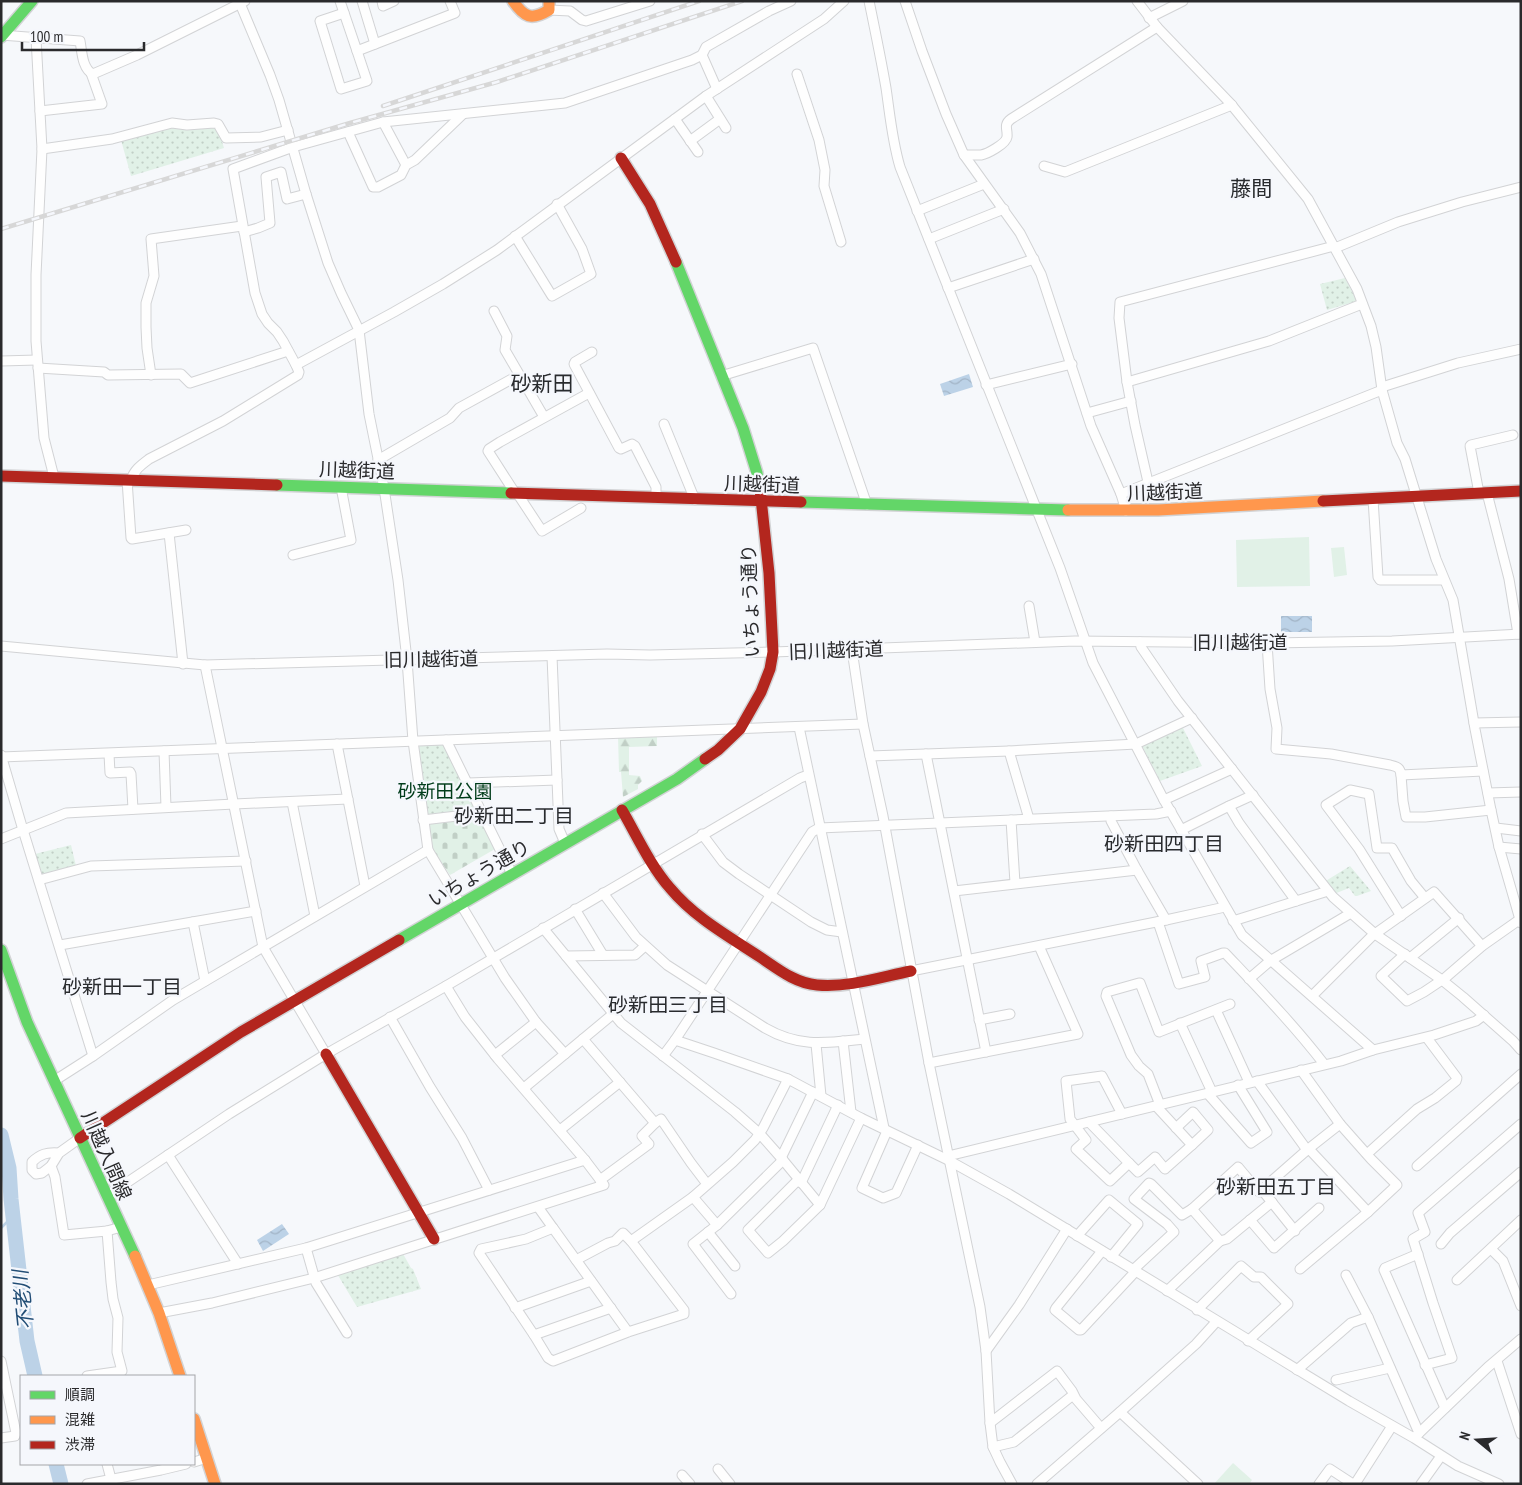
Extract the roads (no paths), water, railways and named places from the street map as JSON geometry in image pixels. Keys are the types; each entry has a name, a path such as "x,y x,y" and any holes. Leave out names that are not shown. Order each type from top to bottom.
{"main road":[{"path":"2,36 32,1"},
{"path":"513,1 525,16 530,18 541,16 549,6"},
{"name":"いちょう通り","path":"80,1138 241,1032 677,779 718,750 740,729 752,709 770,668 773,652 769,573 762,502 757,473 743,428 664,233 650,204 621,158"},
{"name":"川越街道","path":"1,476 695,500 1126,511 1521,491"},
{"path":"622,810 653,864 683,902 706,922 796,980 826,986 911,971"},
{"name":"川越入間線","path":"1,950 27,1022 148,1284 180,1375"},
{"path":"326,1054 434,1239"},
{"path":"195,1422 215,1484"}],"street":[{"path":"340,1 368,81 342,89 320,21 344,13"},
{"path":"362,1 375,44"},
{"path":"382,1 383,6 394,1"},
{"path":"357,51 454,13 450,1"},
{"path":"549,6 570,11 586,21 650,1"},
{"path":"186,530 131,538 129,480 138,467 149,459 224,421 298,375 296,365 283,341 262,314 255,293 233,169 292,147 383,122 566,103 692,60 702,55 706,47 768,11 791,1"},
{"path":"296,365 443,284 497,250 706,96 824,19 844,1"},
{"path":"868,1 878,44 894,147 900,167 1060,568 1093,663 1164,800 1242,935 1373,1050"},
{"path":"905,1 946,114 964,155 1020,233 1041,274 1087,413 1121,494 1126,511"},
{"path":"1136,1 1157,27 1232,105 1308,199 1357,289 1376,347 1382,388 1398,443 1405,459 1436,559 1453,600 1474,723 1499,847 1520,921 1482,946 1442,980 1407,1002 1381,976 1459,918"},
{"path":"1149,18 1183,1"},
{"path":"90,73 97,73 136,56 241,2 279,100 328,263 340,293 360,330 369,414 384,488 398,580 407,660 413,741 428,850 504,978 536,1022 565,1054"},
{"path":"964,155 984,154 1000,145 1006,140 1006,125 1011,119 1157,27"},
{"path":"2,36 80,41 86,67 102,104 40,111"},
{"path":"36,38 42,148 36,274 37,364 44,438 54,477"},
{"path":"702,55 717,90"},
{"path":"798,74 819,140 824,168 824,186 841,242"},
{"path":"706,96 726,128"},
{"path":"1044,166 1065,172 1232,105"},
{"path":"348,132 373,187 401,176 406,165 415,160 463,114"},
{"path":"675,119 698,152"},
{"path":"690,141 720,119"},
{"path":"383,122 406,165"},
{"path":"42,148 112,139 172,123 187,125 218,124 226,138 260,137 288,130"},
{"path":"152,374 147,348 146,311 146,304 154,276 150,239 258,228 270,223 266,178 281,172 287,199 306,194"},
{"path":"917,211 984,184"},
{"path":"1148,482 1127,382 1119,318 1120,302 1334,247 1398,222 1462,202 1521,187"},
{"path":"515,236 552,296 591,274 582,249 557,204"},
{"path":"929,239 1004,209"},
{"path":"948,288 1034,259"},
{"path":"1127,382 1269,341 1362,304"},
{"path":"494,311 507,336 505,350 544,417"},
{"path":"721,376 813,348 867,505"},
{"path":"1121,494 1382,388 1458,364 1521,349"},
{"path":"1,361 104,372 108,375 181,374 190,383 288,351"},
{"path":"592,352 574,364 618,448 621,449 632,444 634,446 656,488 656,498"},
{"path":"986,385 1072,364"},
{"path":"378,460 450,418 459,408 520,375"},
{"path":"581,508 542,531 488,451 500,442 589,393"},
{"path":"1087,413 1130,401"},
{"path":"664,424 695,500"},
{"path":"1513,435 1470,446 1509,580 1519,634"},
{"path":"293,555 351,540 341,487"},
{"path":"1373,499 1378,577 1380,580 1444,580"},
{"path":"169,533 183,664"},
{"path":"1029,606 1035,642"},
{"name":"旧川越街道","path":"1,646 205,665 607,654 650,655 852,650 1085,640 1267,643 1392,641 1519,634"},
{"path":"1140,642 1140,647 1192,718 1328,891 1376,934 1442,980 1484,1015 1521,1050"},
{"path":"1267,643 1270,689 1277,728 1276,749 1331,754 1398,767 1401,775 1406,817 1425,818 1492,810"},
{"path":"852,650 863,724 911,971 980,1307 986,1351 993,1447 1012,1484"},
{"path":"552,656 559,829 565,843"},
{"path":"205,665 263,947 326,1054"},
{"path":"870,756 1136,744 1192,718"},
{"path":"1474,723 1521,722"},
{"path":"93,1056 1,756 109,754 863,724"},
{"path":"799,727 819,828 854,982 864,1039 886,1130 862,1188 883,1198 896,1193 918,1145"},
{"path":"446,740 512,874"},
{"path":"337,744 365,886"},
{"path":"164,751 166,807"},
{"path":"1009,751 1029,819"},
{"path":"109,754 110,773 130,772 131,774 133,809"},
{"path":"926,754 986,1052"},
{"path":"1164,800 1232,769"},
{"path":"1401,775 1483,770"},
{"path":"107,1196 229,1114 326,1054 390,1016 446,986 702,834 808,775"},
{"path":"468,783 558,780"},
{"path":"1400,916 1359,849 1326,805 1350,790 1369,794 1377,848 1392,848 1411,881 1425,898"},
{"path":"1488,793 1521,792"},
{"path":"1181,830 1253,795"},
{"path":"1,839 66,813 348,800"},
{"path":"292,802 315,916"},
{"path":"1228,806 1296,901"},
{"path":"663,1056 812,832 819,828 1156,814 1171,811"},
{"path":"423,820 482,813"},
{"path":"1111,816 1162,921 1179,984 1205,977 1201,961 1222,953 1249,979 1324,1064"},
{"path":"1011,820 1015,883"},
{"path":"1496,828 1521,830"},
{"path":"702,834 729,868 818,925 827,930 842,932"},
{"path":"1499,847 1521,849"},
{"path":"54,1081 173,1000 428,850"},
{"path":"39,880 90,866 246,860"},
{"path":"954,891 1137,870"},
{"path":"1233,921 1328,891"},
{"path":"1312,996 1372,936 1434,892 1482,946"},
{"path":"603,893 628,928 666,965 771,1032 816,1044 864,1039"},
{"path":"911,971 1225,907"},
{"path":"575,909 603,955"},
{"path":"60,945 256,912"},
{"path":"1249,979 1270,961 1351,913"},
{"path":"193,922 205,981"},
{"path":"543,928 621,1023 735,1112 760,1134 820,1205"},
{"path":"566,956 635,955 645,946"},
{"path":"929,1063 1078,1034 1039,946"},
{"path":"1192,1145 1158,1105 1148,1074 1131,1055 1106,996 1108,992 1138,982 1140,983 1160,1032 1230,1004"},
{"path":"159,1313 212,1303 314,1278 604,1186 585,1160 495,1055 465,1017 446,986"},
{"path":"1216,1010 1253,1081 1308,1150 1368,1212"},
{"path":"524,1088 613,1014"},
{"path":"979,1020 1010,1014"},
{"path":"948,1158 1074,1125 1341,1061 1373,1050 1427,1038 1476,1021 1484,1015"},
{"path":"390,1016 430,1087 462,1138 490,1190"},
{"path":"495,1055 536,1022"},
{"path":"1180,1023 1210,1093 1251,1144 1267,1132 1238,1085"},
{"path":"1367,1154 1417,1109 1435,1098 1456,1081 1457,1078 1427,1038"},
{"path":"583,1039 655,1123"},
{"path":"675,1040 788,1080 886,1130 948,1158 1248,1341 1392,1426 1417,1436 1441,1456 1458,1466 1499,1484"},
{"path":"843,1042 851,1112"},
{"path":"731,1294 693,1244 716,1225 782,1159 817,1094 816,1044"},
{"path":"1300,1269 1397,1185 1340,1124 1301,1070"},
{"path":"1417,1166 1521,1074"},
{"path":"1122,1114 1102,1076 1066,1081 1070,1119 1086,1140 1076,1149 1109,1181 1129,1163"},
{"path":"631,1241 693,1197 733,1162 760,1134 788,1080"},
{"path":"560,1130 620,1082"},
{"path":"838,1105 799,1181 748,1230 768,1253 820,1205 862,1118"},
{"path":"1089,1122 1138,1172 1155,1157 1165,1169 1208,1130 1193,1112 1176,1128"},
{"path":"600,1180 649,1144 642,1136 661,1119 707,1184"},
{"path":"1102,1251 1055,1310 1079,1330 1134,1271 1174,1232 1167,1224 1134,1199 1148,1184 1151,1184 1182,1215 1192,1209 1238,1167 1259,1192 1340,1124"},
{"path":"1426,1365 1452,1358 1414,1239 1425,1232 1418,1214 1521,1124"},
{"name":"いちょう通り","path":"52,1166 42,1173 36,1174 31,1166 35,1159 44,1153 58,1153 80,1138"},
{"path":"58,1153 52,1166 56,1177 64,1235 121,1227"},
{"path":"168,1155 238,1264"},
{"path":"148,1284 306,1248 585,1160"},
{"path":"1441,1244 1450,1233 1521,1172"},
{"path":"1262,1190 1294,1230"},
{"path":"693,1197 716,1225"},
{"path":"1077,1236 1109,1200 1138,1224 1111,1257"},
{"path":"1166,1291 1220,1241 1227,1239 1272,1202"},
{"path":"538,1207 628,1332"},
{"path":"1250,1220 1274,1248 1319,1208"},
{"path":"1192,1209 1220,1241"},
{"path":"1457,1280 1521,1220"},
{"path":"553,1228 526,1239 480,1249 479,1253 548,1358 552,1361 628,1332 684,1314 684,1310 623,1233 614,1241 608,1242 576,1260"},
{"path":"94,1375 122,1371 117,1352 118,1318 111,1282 107,1230"},
{"path":"986,1351 1067,1230"},
{"path":"708,1232 735,1266"},
{"path":"306,1248 314,1278 347,1333"},
{"path":"1492,1249 1503,1261 1521,1306"},
{"path":"1418,1254 1384,1270 1445,1408"},
{"path":"1197,1310 1241,1266 1254,1277 1261,1277 1288,1304 1248,1341"},
{"path":"1346,1275 1368,1317 1417,1436"},
{"path":"515,1308 591,1281"},
{"path":"534,1335 611,1308"},
{"path":"1297,1370 1351,1324 1368,1317"},
{"path":"1037,1484 1196,1344 1216,1322"},
{"path":"1417,1436 1488,1367 1521,1339"},
{"path":"1497,1361 1521,1434"},
{"path":"1,1362 16,1433 14,1436 1,1438"},
{"path":"1336,1380 1390,1368"},
{"path":"990,1423 1056,1371 1066,1381 1073,1395 1101,1428"},
{"path":"993,1447 1014,1442 1073,1395"},
{"path":"1120,1412 1198,1484"},
{"path":"1319,1484 1330,1469 1354,1484 1392,1426"},
{"path":"1421,1484 1441,1456"},
{"path":"195,1462 207,1458"},
{"path":"107,1465 111,1479"},
{"path":"87,1484 111,1479 134,1479 183,1465"},
{"path":"718,1468 730,1484"},
{"path":"1430,1472 1431,1484"},
{"path":"682,1475 690,1484"}],"water":[{"path":"969,374 973,387 944,396 940,384"},
{"path":"1281,616 1312,616 1312,632 1281,632"},
{"path":"282,1224 289,1234 263,1251 257,1240"}],"waterway":[{"name":"不老川","path":"1,1135 9,1168 27,1341 35,1375"},
{"path":"1,1228 7,1222 11,1199"},
{"name":"不老川","path":"56,1465 61,1484"}],"railway":[{"path":"383,106 699,1"},
{"path":"1,229 350,123 497,82 742,1"}],"district":[{"name":"藤間","path":"1251,189"},
{"name":"砂新田","path":"542,384"},
{"name":"砂新田二丁目","path":"514,816"},
{"name":"砂新田四丁目","path":"1164,844"},
{"name":"砂新田一丁目","path":"122,987"},
{"name":"砂新田三丁目","path":"668,1005"},
{"name":"砂新田五丁目","path":"1276,1187"}],"park label":[{"name":"砂新田公園","path":"445,791"}]}
